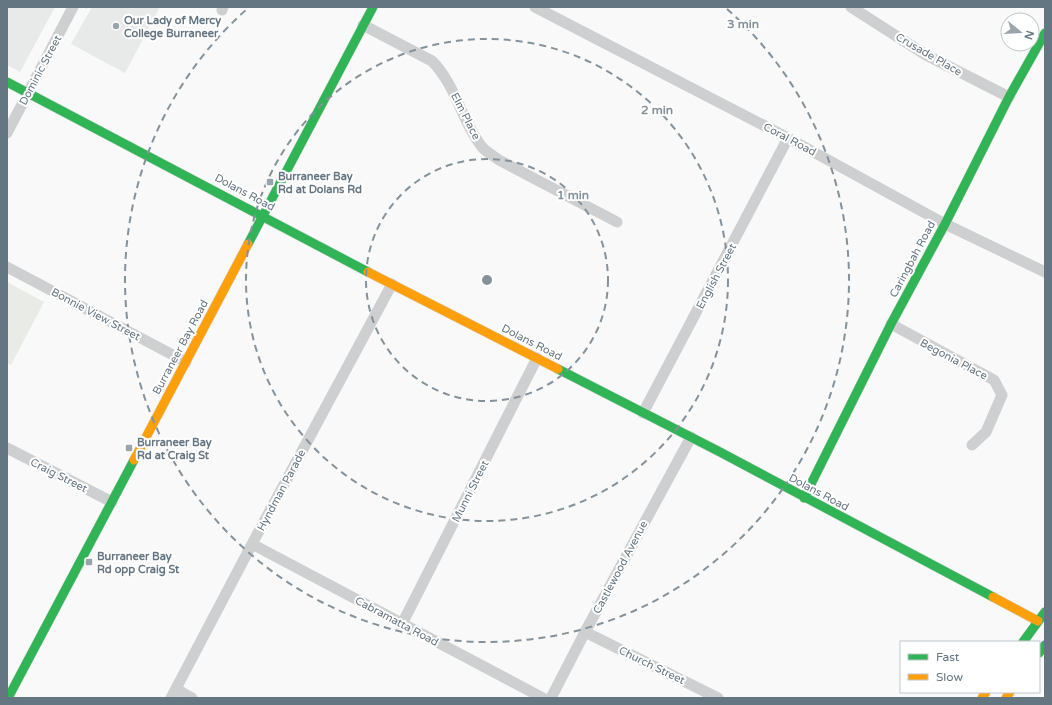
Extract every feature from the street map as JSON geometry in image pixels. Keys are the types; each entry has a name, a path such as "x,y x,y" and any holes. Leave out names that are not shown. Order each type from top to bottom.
{"street":[{"name":"Dominic Street","path":"7,133 73,7"},
{"name":"Burraneer Bay Road","path":"8,698 373,7"},
{"name":"Coral Road","path":"535,7 788,138 945,224 1045,272"},
{"name":"Crusade Place","path":"851,7 926,55 1009,97"},
{"name":"Elm Place","path":"364,25 432,62 441,70 449,83 473,134 483,148 499,160 616,222"},
{"name":"Caringbah Road","path":"804,498 891,324 945,224 1009,97 1045,33"},
{"name":"Dolans Road","path":"7,82 392,284 690,437 1042,623"},
{"name":"English Street","path":"643,413 788,138"},
{"name":"Bonnie View Street","path":"7,267 186,362"},
{"name":"Hyndman Parade","path":"173,694 392,284"},
{"name":"Begonia Place","path":"891,324 994,380 1002,395 986,432 972,444"},
{"name":"Munni Street","path":"402,624 537,358"},
{"name":"Castlewood Avenue","path":"552,698 585,632 690,437"},
{"name":"Craig Street","path":"7,448 112,502"},
{"name":"Cabramatta Road","path":"252,544 543,698"},
{"path":"1024,641 1042,623 1045,612"},
{"name":"Church Street","path":"585,632 718,698"},
{"path":"173,694 192,698"}],"shaded area":[{"path":"7,7 55,7 20,72 7,65"},
{"name":"Our Lady of Mercy College Burraneer","path":"92,7 160,7 125,73 71,44"},
{"path":"7,282 44,302 11,365 7,363"}],"traffic: fast":[{"path":"248,244 373,7"},
{"path":"804,498 891,324 945,224 1009,97 1045,33"},
{"path":"7,82 368,272"},
{"path":"558,369 720,452 993,597"},
{"path":"8,698 134,460"},
{"path":"1024,641 1045,612"},
{"path":"1040,652 1045,645"}],"traffic: slow":[{"path":"134,460 248,244"},
{"path":"368,272 558,369"},
{"path":"993,597 1038,621"},
{"path":"982,698 985,693"},
{"path":"1006,698 1009,693"}],"place":[{"name":"Our Lady of Mercy College Burraneer","path":"116,26"},
{"name":"Burraneer Bay Rd at Dolans Rd","path":"270,182"},
{"name":"Burraneer Bay Rd at Craig St","path":"129,448"},
{"name":"Burraneer Bay Rd opp Craig St","path":"89,562"}]}
